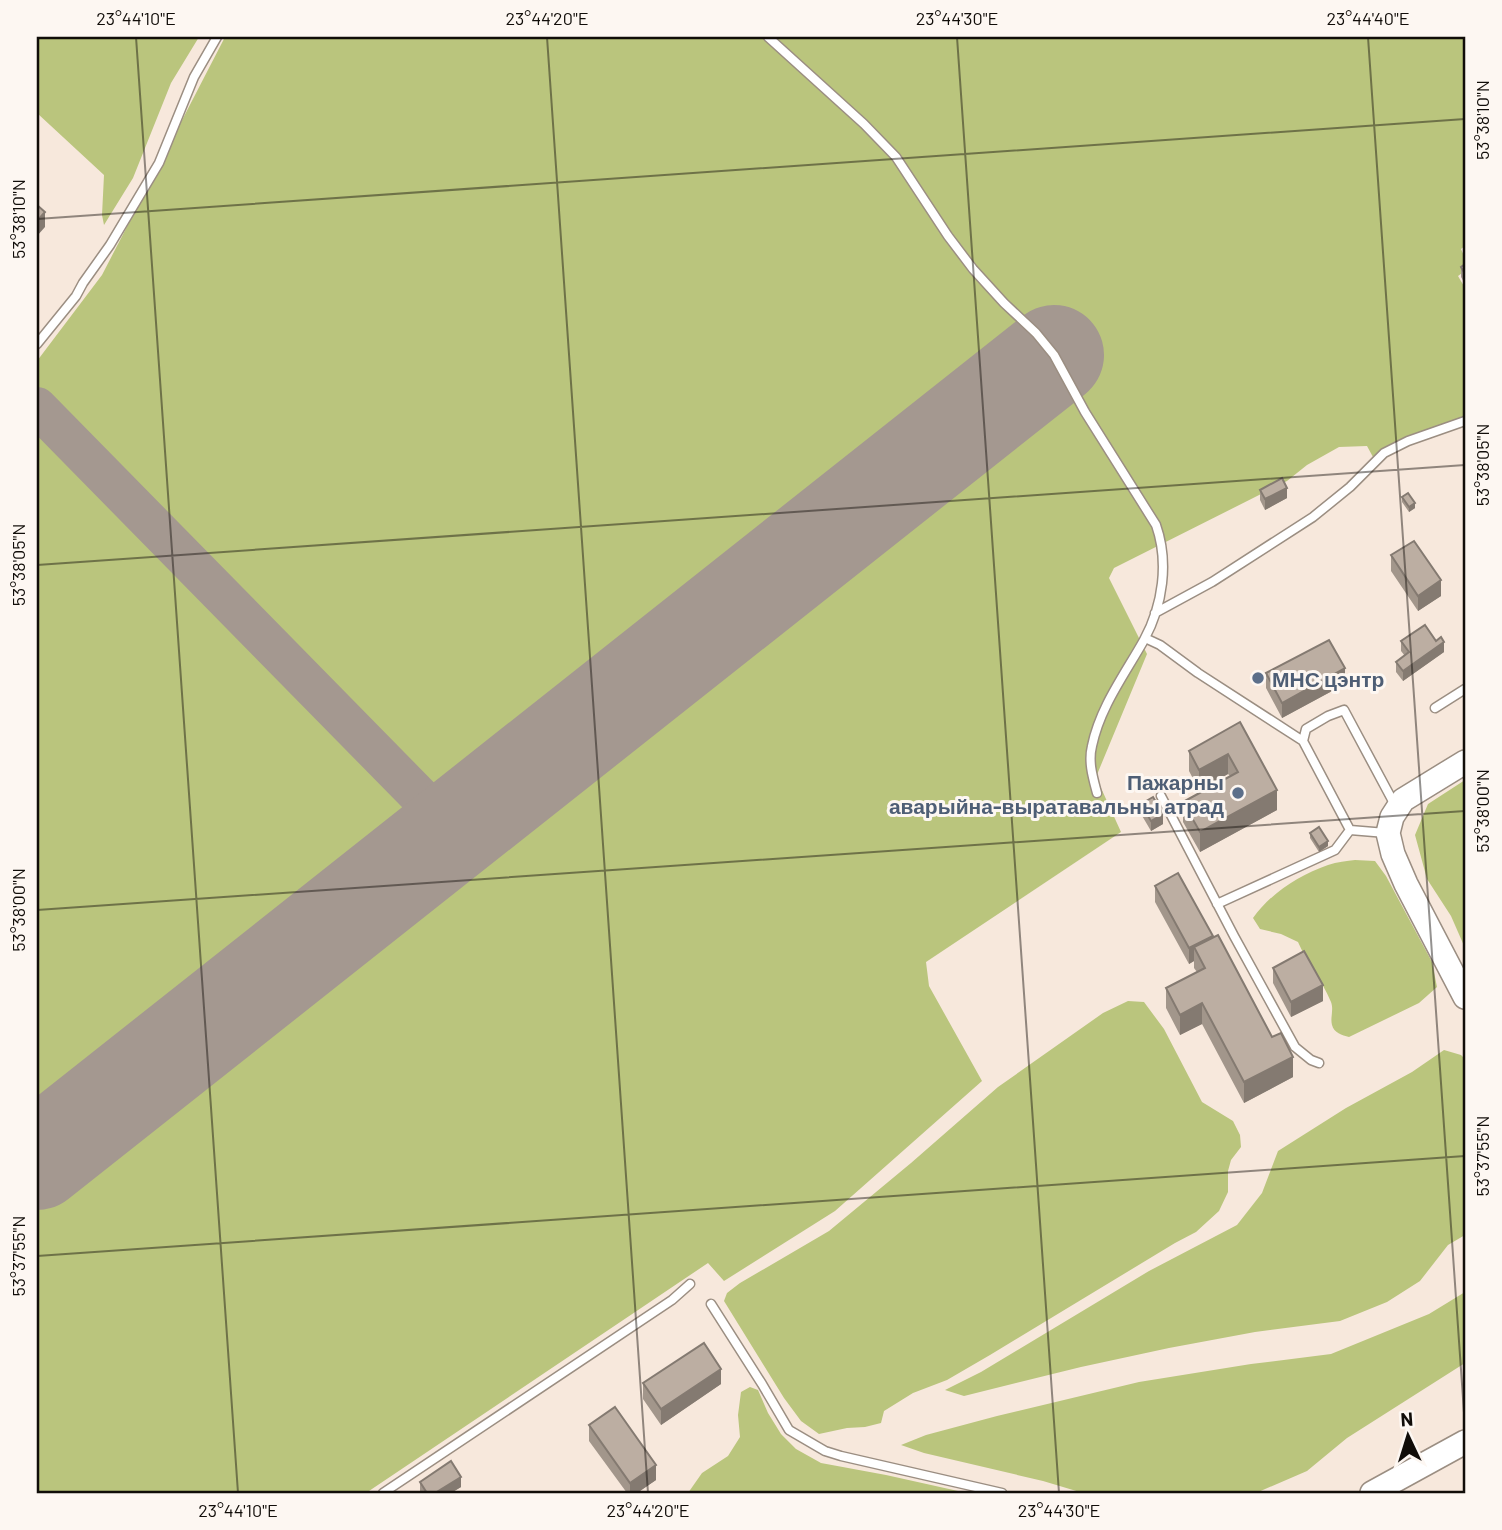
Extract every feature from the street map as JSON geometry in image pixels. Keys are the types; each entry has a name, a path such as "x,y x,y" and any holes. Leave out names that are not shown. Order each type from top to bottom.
{"street":[{"path":"1465,762 1404,800 1392,817 1388,834 1406,884 1465,997"},
{"path":"1372,1493 1465,1442"}],"lane":[{"path":"37,344 76,296 159,163 194,77 217,37"},
{"path":"768,37 864,124 896,157 974,269 1054,355 1085,412 1156,525 1163,543 1164,576 1155,613 1145,638 1114,690 1091,747 1091,771 1097,793"},
{"path":"1155,613 1212,582 1313,517 1350,487 1384,453 1408,441 1465,421"},
{"path":"1145,638 1160,645 1303,741 1350,830"},
{"path":"1436,708 1465,689"},
{"path":"1303,741 1306,729 1344,710 1397,809"},
{"path":"1161,796 1295,1048 1319,1063"},
{"path":"1350,830 1388,834"},
{"path":"1217,904 1335,850 1350,830"},
{"path":"383,1493 672,1300 690,1284"},
{"path":"711,1304 789,1430 825,1451 841,1456 1002,1493"}],"green space":[{"path":"37,37 199,37 171,83 133,178 104,225 104,175 37,113"},
{"path":"225,37 1465,37 1465,246 1461,249 1465,258 1465,271 1458,276 1465,288 1465,416 1373,457 1367,446 1339,447 1307,465 1287,481 1114,568 1109,578 1147,654 1096,777 1121,832 926,962 929,986 982,1081 835,1211 724,1281 708,1263 366,1493 37,1493 37,361 102,275"},
{"path":"1465,780 1465,948 1451,916 1427,879 1415,835 1428,804"},
{"path":"1355,860 1375,861 1386,876 1432,962 1437,987 1419,1003 1349,1037 1333,1028 1331,1002 1298,942 1260,929 1253,918 1277,893 1296,880 1328,865"},
{"path":"1128,1001 1144,1002 1164,1029 1202,1102 1233,1121 1240,1135 1241,1147 1231,1160 1228,1192 1219,1211 1196,1232 990,1355 947,1380 913,1393 884,1411 881,1423 819,1434 801,1421 724,1301 727,1293 829,1231 998,1087 1103,1013"},
{"path":"1444,1050 1461,1055 1465,1059 1465,1235 1448,1245 1420,1281 1387,1302 1340,1321 1255,1332 1169,1348 964,1396 945,1390 981,1372 1149,1271 1237,1225 1262,1193 1278,1151 1346,1108 1412,1072"},
{"path":"1465,1292 1465,1363 1347,1438 1307,1471 1256,1493 1083,1493 901,1445 926,1435 997,1416 1139,1382 1331,1354 1429,1314"},
{"path":"750,1387 758,1390 781,1434 796,1449 821,1463 967,1493 688,1493 702,1473 728,1456 740,1437 738,1415 741,1392"}],"building":[{"path":"37,205 45,212 37,221"},
{"path":"1282,478 1287,488 1265,499 1260,490"},
{"path":"1408,493 1415,503 1409,507 1402,497"},
{"path":"1414,541 1441,580 1418,596 1391,555"},
{"path":"1425,625 1436,641 1441,637 1444,642 1403,671 1396,662 1409,652 1401,641"},
{"path":"1329,640 1345,668 1282,703 1266,673"},
{"path":"1240,722 1277,790 1200,832 1183,802 1238,772 1228,754 1199,770 1189,751"},
{"path":"1153,797 1163,814 1151,821 1141,804"},
{"path":"1319,827 1328,841 1319,847 1310,833"},
{"path":"1178,873 1213,936 1189,948 1155,886"},
{"path":"1218,935 1272,1037 1281,1033 1293,1057 1244,1082 1202,1003 1180,1015 1166,988 1205,968 1194,947"},
{"path":"1304,951 1323,985 1291,1002 1273,968"},
{"path":"704,1343 721,1369 661,1409 643,1383"},
{"path":"615,1407 656,1465 630,1483 589,1425"},
{"path":"451,1461 461,1477 435,1493 427,1493 420,1482"}],"taxiway":[{"path":"37,407 429,806 439,841"}],"runway":[{"path":"37,1160 1054,355"}],"place":[{"name":"МНС цэнтр","path":"1258,678"},
{"name":"Пажарны аварыйна-выратавальны атрад","path":"1238,793"}]}
